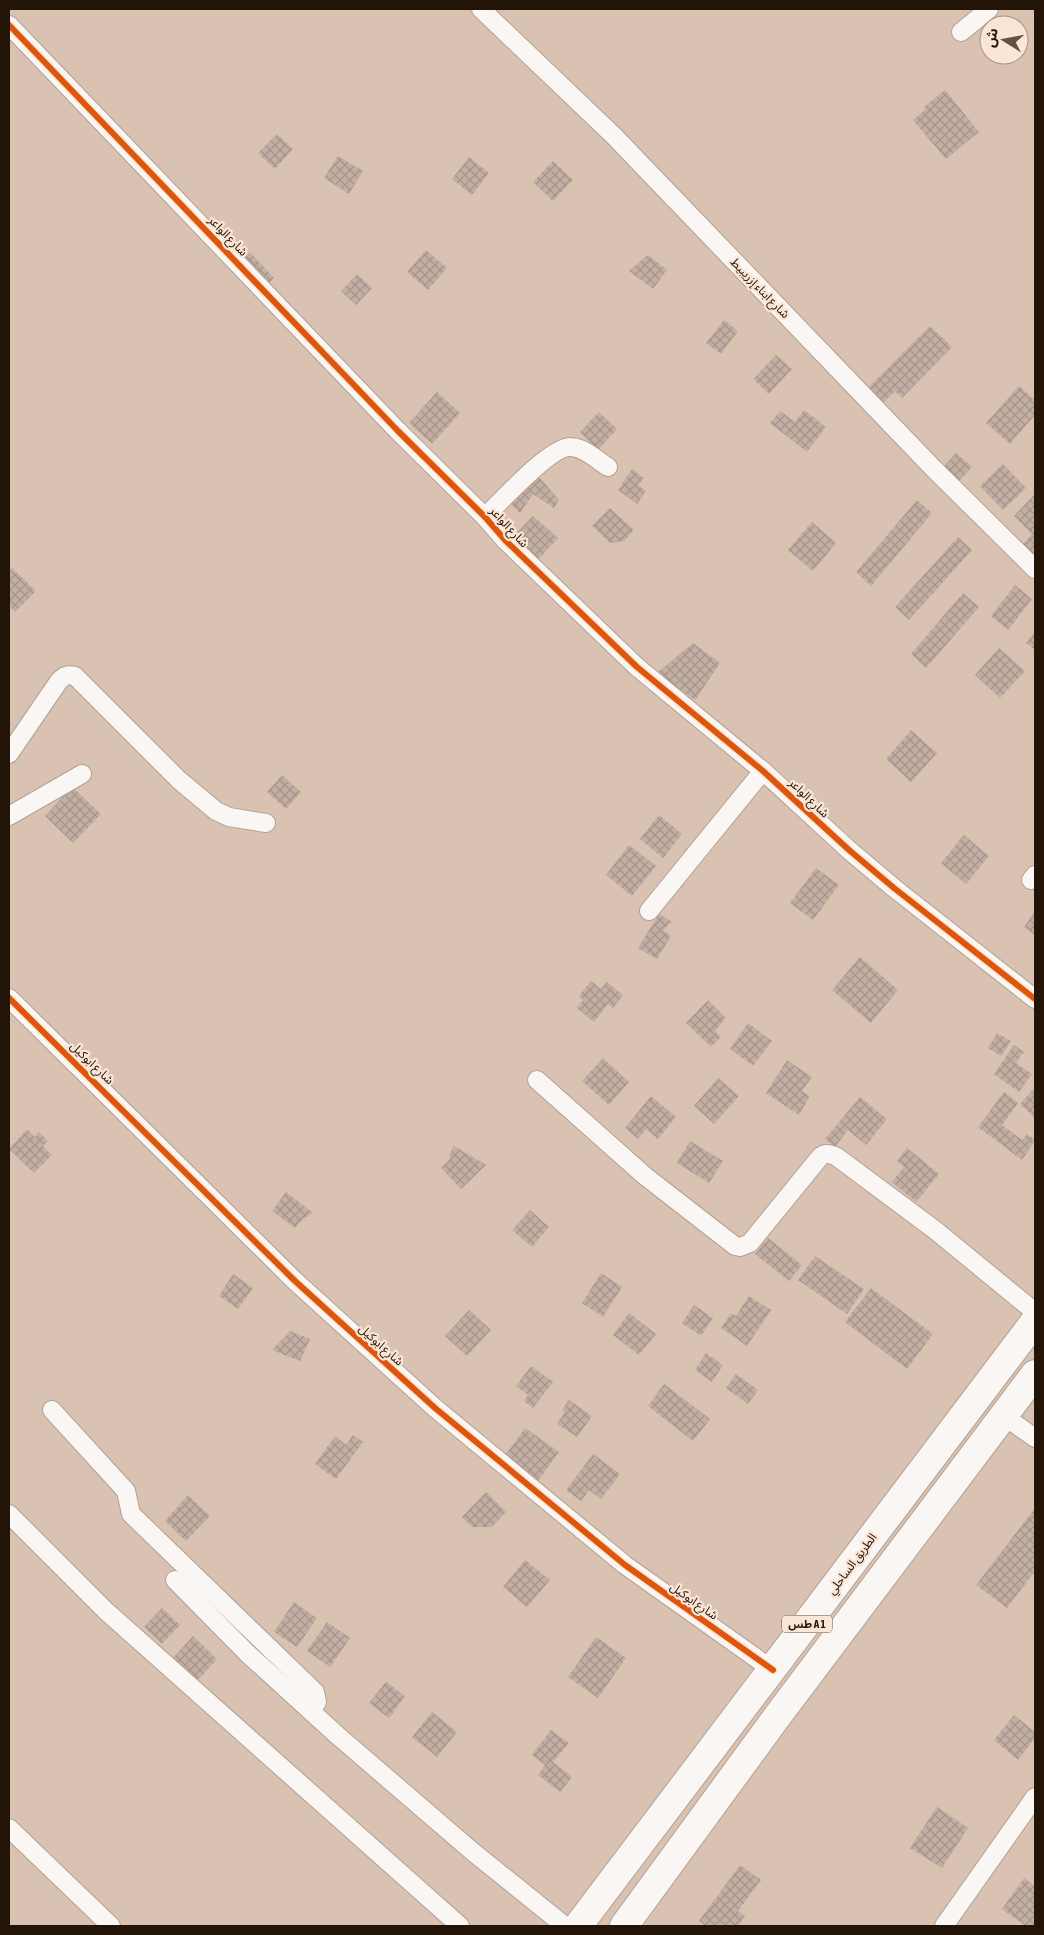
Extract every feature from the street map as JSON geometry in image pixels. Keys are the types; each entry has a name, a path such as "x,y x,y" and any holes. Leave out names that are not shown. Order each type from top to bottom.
{"highway":[{"name":"الطريق الساحلي","path":"578,1926 1035,1321"},
{"name":"طس A 1","path":"624,1926 776,1718 1035,1374"}],"street":[{"name":"شارع ابناء إزريبيط","path":"481,9 614,136 933,468 1035,569"},
{"path":"961,32 989,9"},
{"name":"شارع الواعر","path":"9,25 398,431 485,517 505,540 637,667 763,771 848,850 1035,999"},
{"path":"485,517 549,456 564,447 581,449 608,467"},
{"path":"9,754 58,681 64,676 72,675 179,780 216,812 229,817 266,823"},
{"path":"649,911 763,771"},
{"path":"9,816 82,774"},
{"name":"شارع ابوكيل","path":"9,998 295,1281 435,1408 625,1566 773,1670"},
{"path":"537,1080 645,1176 735,1246 740,1247 750,1243 825,1153 837,1157 934,1230 1035,1312"},
{"path":"52,1410 126,1491 131,1514 315,1692 317,1702 311,1711"},
{"path":"1004,1416 1035,1438"},
{"path":"9,1514 106,1611 460,1926"},
{"path":"175,1580 247,1653 311,1711 474,1852 565,1926"},
{"path":"944,1926 1035,1797"},
{"path":"13,1838 111,1926"}],"building":[{"path":"945,90 979,132 946,159 913,120 926,109 924,107"},
{"path":"277,134 293,149 275,169 258,153"},
{"path":"338,156 363,171 349,194 324,178"},
{"path":"469,157 489,173 472,195 452,179"},
{"path":"553,161 573,180 553,201 533,182"},
{"path":"426,250 447,268 428,290 407,272"},
{"path":"250,252 274,278 261,291 236,265"},
{"path":"648,255 667,270 653,289 629,271"},
{"path":"357,274 372,288 356,305 341,291"},
{"path":"724,320 738,331 721,354 706,343"},
{"path":"930,326 952,347 902,398 895,391 882,404 867,389"},
{"path":"776,355 792,369 769,394 753,379"},
{"path":"1019,386 1035,400 1035,415 1010,444 986,423"},
{"path":"437,392 460,413 432,444 409,423"},
{"path":"804,410 826,427 807,452 770,423 780,411 795,422"},
{"path":"599,412 617,429 598,450 580,432"},
{"path":"956,453 972,467 957,483 942,469"},
{"path":"1003,464 1026,488 1003,510 980,486"},
{"path":"632,469 644,478 638,485 646,491 637,504 618,490"},
{"path":"538,476 559,500 554,508 533,494 520,513 509,502"},
{"path":"1035,494 1035,559 1022,545 1032,534 1014,516"},
{"path":"917,500 932,513 871,586 856,572"},
{"path":"610,508 634,530 624,541 610,543 592,526"},
{"path":"533,516 558,538 536,562 511,539"},
{"path":"812,522 836,543 813,571 788,550"},
{"path":"958,537 972,550 909,620 895,607"},
{"path":"12,568 36,591 15,612 9,606 9,572"},
{"path":"1015,585 1032,599 1008,630 991,616"},
{"path":"963,593 979,607 926,668 911,654"},
{"path":"1035,632 1035,650 1026,643"},
{"path":"693,643 720,663 695,700 657,673"},
{"path":"999,648 1025,671 1000,698 975,675"},
{"path":"911,730 937,753 911,782 886,759"},
{"path":"282,775 301,792 286,809 267,792"},
{"path":"72,787 101,814 73,843 45,816"},
{"path":"659,815 682,834 663,858 640,839"},
{"path":"964,835 989,856 966,884 941,863"},
{"path":"629,845 656,866 632,896 606,875"},
{"path":"816,868 839,885 813,920 790,903"},
{"path":"1035,911 1035,935 1024,927"},
{"path":"659,914 672,922 663,930 671,936 657,959 638,948"},
{"path":"860,957 898,990 871,1023 832,990"},
{"path":"591,981 601,989 607,982 623,995 613,1008 608,1004 594,1022 577,1008 583,1000 579,996"},
{"path":"708,1000 726,1018 715,1031 721,1037 711,1047 686,1023"},
{"path":"748,1023 772,1041 753,1066 730,1049"},
{"path":"997,1033 1011,1041 1001,1056 988,1048"},
{"path":"1014,1045 1024,1052 1016,1063 1032,1074 1019,1092 994,1074"},
{"path":"603,1058 629,1082 609,1105 582,1081"},
{"path":"787,1060 812,1077 802,1091 810,1096 799,1115 766,1093"},
{"path":"718,1078 739,1096 714,1124 694,1106"},
{"path":"1035,1087 1035,1118 1020,1104"},
{"path":"1004,1092 1018,1103 1002,1125 1022,1140 1027,1134 1035,1140 1022,1160 978,1127"},
{"path":"651,1096 676,1117 658,1139 646,1129 638,1139 625,1128"},
{"path":"860,1097 887,1119 866,1145 848,1130 835,1147 825,1139"},
{"path":"27,1129 35,1137 39,1132 48,1141 43,1146 52,1155 34,1173 9,1149"},
{"path":"690,1141 723,1161 709,1183 677,1163"},
{"path":"454,1146 486,1165 461,1189 441,1168 450,1159 449,1155"},
{"path":"907,1148 939,1174 916,1202 892,1182 904,1167 897,1161"},
{"path":"286,1192 313,1213 303,1219 295,1228 272,1211"},
{"path":"530,1210 549,1227 532,1247 512,1230"},
{"path":"768,1238 802,1265 789,1281 755,1254"},
{"path":"815,1256 864,1289 847,1314 798,1280"},
{"path":"601,1273 622,1287 603,1317 582,1303"},
{"path":"233,1274 253,1288 238,1309 219,1296"},
{"path":"871,1288 933,1334 907,1369 845,1322"},
{"path":"749,1296 771,1310 747,1346 721,1328 731,1313 736,1316"},
{"path":"694,1305 713,1318 701,1336 682,1323"},
{"path":"469,1310 491,1330 467,1356 445,1336"},
{"path":"629,1313 656,1334 639,1355 613,1335"},
{"path":"290,1331 310,1339 300,1361 272,1350"},
{"path":"706,1353 723,1365 712,1382 695,1370"},
{"path":"531,1366 553,1382 533,1408 524,1401 528,1395 516,1386"},
{"path":"736,1374 758,1390 748,1404 726,1388"},
{"path":"664,1384 710,1419 693,1441 648,1406"},
{"path":"569,1400 592,1416 577,1437 557,1424 565,1412 562,1410"},
{"path":"525,1428 559,1452 535,1485 501,1461"},
{"path":"353,1435 363,1442 336,1479 315,1464 335,1436 346,1445"},
{"path":"593,1454 620,1474 601,1499 589,1490 581,1501 566,1490"},
{"path":"486,1492 506,1512 492,1527 472,1527 462,1517"},
{"path":"188,1495 210,1516 186,1541 165,1521"},
{"path":"1035,1508 1035,1571 1007,1608 976,1585"},
{"path":"525,1560 550,1580 527,1607 503,1587"},
{"path":"294,1602 317,1618 297,1647 274,1632"},
{"path":"162,1608 180,1625 162,1644 144,1627"},
{"path":"327,1622 350,1638 330,1667 307,1651"},
{"path":"193,1636 217,1659 196,1682 172,1659"},
{"path":"596,1637 626,1658 598,1698 568,1677"},
{"path":"386,1682 405,1696 389,1718 369,1703"},
{"path":"432,1712 457,1732 437,1757 412,1737"},
{"path":"1014,1715 1035,1732 1035,1738 1018,1760 994,1740"},
{"path":"551,1730 569,1743 553,1762 572,1777 560,1792 538,1775 545,1765 532,1755"},
{"path":"937,1807 968,1828 942,1868 910,1848"},
{"path":"740,1865 761,1880 738,1911 745,1916 738,1926 706,1926 699,1921"},
{"path":"1024,1878 1035,1886 1034,1926 1026,1926 1002,1909"}],"cycle path":[{"path":"9,25 398,431 485,517 505,540 637,667 763,771 849,850 894,888 1035,999"},
{"path":"9,998 295,1281 435,1408 625,1565 773,1670"}]}
